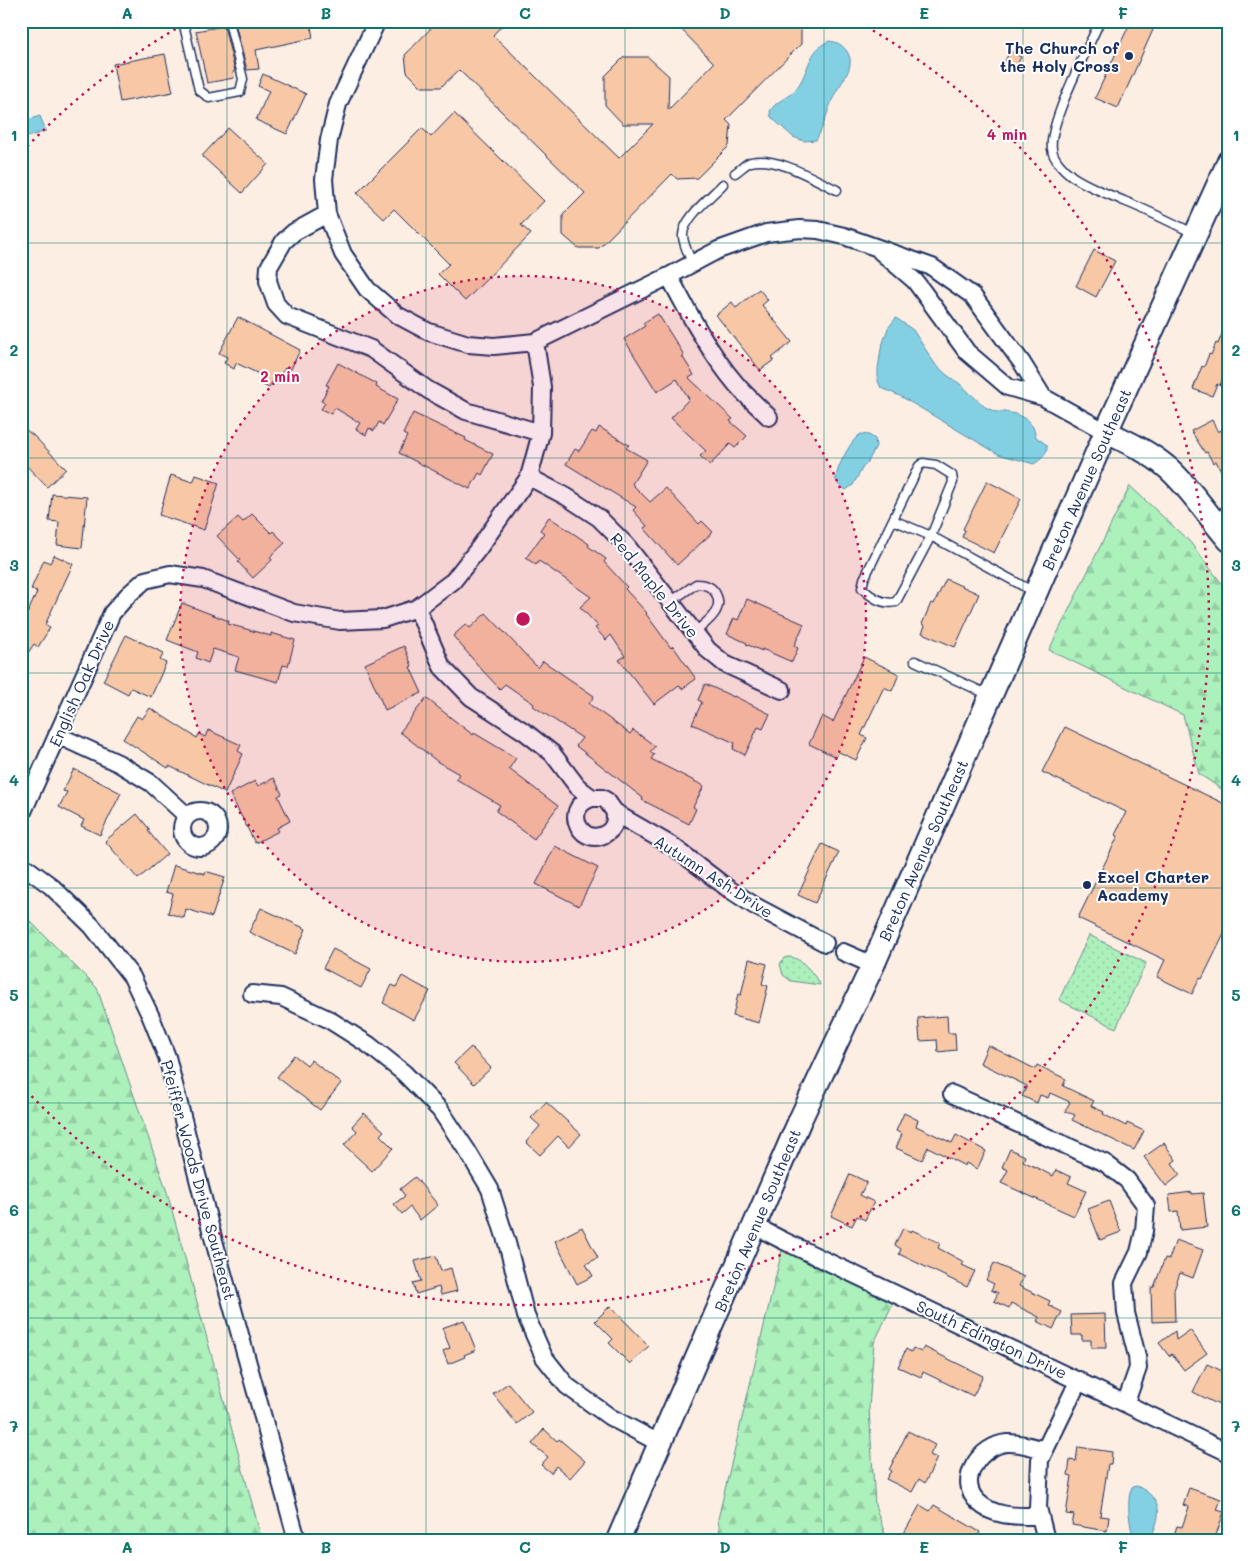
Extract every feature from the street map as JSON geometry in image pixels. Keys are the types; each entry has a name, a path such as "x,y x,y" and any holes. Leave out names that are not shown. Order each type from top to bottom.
{"main road":[{"name":"Breton Avenue Southeast","path":"618,1540 800,1120 873,965 1106,432 1229,161"},
{"path":"1106,432 1133,445 1168,468 1224,526"}],"street":[{"path":"377,21 338,104 329,140 324,180 327,214 343,254 367,289 397,315 429,332 468,344 494,346 535,342 718,250 766,232 800,229 844,236 932,267 973,296 1022,363 1043,397"},
{"path":"327,214 294,232 284,240 269,267 268,281 276,304 287,316 372,349 428,390 466,411 542,433"},
{"path":"872,245 915,281 967,352 1008,387 1043,397 1106,432"},
{"path":"669,276 714,355 737,385 769,417"},
{"name":"English Oak Drive","path":"21,816 112,613 145,580 170,574 202,579 294,613 340,621 383,619 417,608 453,580 479,548 529,477 542,433 542,387 535,342"},
{"name":"Red Maple Drive","path":"529,477 567,497 599,518 626,546 708,650 725,664 782,690"},
{"name":"Autumn Ash Drive","path":"417,608 442,667 471,697 525,732 552,753 578,786 592,798 602,798 607,801 614,818 630,822 674,847 726,887 755,906 825,942"},
{"path":"57,735 118,763 143,778 187,816"},
{"path":"578,786 578,809"},
{"path":"592,798 581,803 578,809 576,815 578,827 588,835 600,836 606,834 614,818"},
{"name":"Pfeiffer Woods Drive Southeast","path":"21,864 51,886 92,926 132,977 167,1056 211,1230 297,1540"},
{"path":"843,952 873,965"},
{"path":"252,994 281,997 328,1019 369,1045 404,1072 440,1110 490,1189 507,1242 526,1316 544,1357 567,1386 610,1417 660,1444"},
{"path":"952,1094 1105,1163 1127,1180 1146,1206 1144,1231 1139,1252 1124,1283 1126,1313 1137,1356 1138,1368 1126,1402"},
{"name":"South Edington Drive","path":"755,1226 1229,1452"},
{"path":"1046,1540 1038,1508 1040,1460 1079,1380"},
{"path":"1040,1516 1010,1516 998,1513 977,1501 968,1485 971,1470 978,1460 994,1446 1007,1443 1045,1450"}],"lane":[{"path":"182,21 199,90 209,98 240,92 243,79 229,21"},
{"path":"1100,21 1060,112 1053,132 1052,150 1060,165 1072,176 1099,191 1195,234"},
{"path":"735,173 750,162 769,161 785,166 837,190"},
{"path":"692,263 682,234 685,226 723,184"},
{"path":"923,462 936,465 952,475 953,482 930,536 896,602 881,601 870,596 862,588 864,579 919,466 923,462"},
{"path":"894,520 930,536 1036,593"},
{"path":"670,602 696,584 704,584 714,589 719,600 717,610 694,632"},
{"path":"915,661 991,696"}],"green space":[{"path":"1130,486 1190,542 1229,593 1229,794 1199,774 1183,715 1049,650"},
{"path":"21,912 97,988 167,1192 262,1540 21,1540"},
{"path":"1089,935 1146,963 1116,1028 1059,1000"},
{"path":"788,957 802,962 820,985 791,981 783,975 780,964 784,958"},
{"path":"782,1250 893,1303 874,1343 869,1408 875,1505 887,1540 721,1540 718,1519"}],"water":[{"path":"829,41 839,44 846,50 850,62 849,68 834,96 816,140 804,141 793,137 771,117 770,111 794,91 816,51"},
{"path":"40,116 46,131 21,139 21,122"},
{"path":"896,318 913,330 935,364 985,407 996,412 1016,414 1027,420 1033,427 1036,437 1047,445 1043,456 1034,464 998,454 900,396 881,388 878,381 878,369 881,349 888,328"},
{"path":"861,434 869,435 875,439 876,446 853,485 846,490 837,483 837,474 849,447"},
{"path":"1137,1486 1152,1497 1158,1509 1157,1523 1150,1540 1135,1540 1131,1528 1129,1498 1132,1487"}],"building":[{"path":"246,21 310,21 313,38 256,50 259,69 247,70 235,23"},
{"path":"438,21 506,21 493,35 619,158 653,124 623,124 605,105 605,76 624,57 648,57 669,76 668,110 714,63 673,21 801,21 801,44 726,120 731,125 729,146 697,178 677,179 672,174 599,248 578,248 563,235 563,215 585,193 459,70 441,87 422,87 407,72 405,55"},
{"path":"1131,21 1157,21 1118,108 1095,98"},
{"path":"224,26 235,71 233,72 234,78 207,83 196,31"},
{"path":"1010,51 1021,57 1015,69 1004,63"},
{"path":"165,54 173,92 120,102 113,64"},
{"path":"263,74 306,94 287,134 256,120 269,91 258,86"},
{"path":"454,113 544,201 521,225 531,234 465,301 438,274 449,264 394,209 384,219 357,193 422,128 431,137"},
{"path":"228,128 268,164 242,193 202,156"},
{"path":"1094,250 1115,261 1096,297 1076,286"},
{"path":"759,289 768,300 762,305 792,342 772,358 774,360 760,370 716,315 732,302 736,308"},
{"path":"658,314 684,355 682,356 694,375 689,378 733,419 730,421 747,436 735,448 730,444 710,465 700,456 706,451 671,418 689,399 677,379 657,392 624,339 645,326 643,323"},
{"path":"238,317 300,350 290,371 285,368 277,384 272,382 269,388 259,383 263,376 236,363 234,369 224,363 227,357 219,353"},
{"path":"1228,319 1229,376 1224,374 1220,386 1217,384 1212,396 1193,389 1202,366 1204,367 1216,343 1218,344"},
{"path":"338,363 377,384 376,387 398,399 383,425 379,422 374,431 369,428 366,435 356,429 360,423 335,408 331,414 321,409 325,403 321,401 329,386 326,385"},
{"path":"413,413 466,438 465,440 493,454 482,475 479,473 470,489 399,453 407,436 403,434"},
{"path":"1212,420 1218,432 1221,430 1229,446 1229,486 1216,461 1213,463 1191,431"},
{"path":"21,426 34,436 66,469 47,487 21,460"},
{"path":"599,427 629,445 626,448 647,460 632,484 650,502 666,488 699,524 702,521 713,532 677,565 644,528 647,526 633,510 636,507 566,464 575,449 579,451 592,431 596,433"},
{"path":"171,475 193,482 196,475 219,483 204,530 159,515"},
{"path":"987,481 1021,499 994,553 962,537 965,530 963,529"},
{"path":"52,494 87,497 82,548 57,545 59,522 49,521"},
{"path":"252,514 271,533 273,531 285,543 270,557 272,560 253,578 238,562 240,560 217,536 238,517 243,522"},
{"path":"549,517 589,544 588,546 606,559 604,562 627,587 625,589 647,613 671,648 673,646 696,679 682,689 679,685 654,704 619,660 625,656 611,635 606,640 595,628 598,626 580,607 591,597 539,561 536,565 526,558 544,533 540,530"},
{"path":"54,555 73,564 45,625 50,628 38,647 34,644 21,663 21,610 27,614 37,592 31,589 44,560 50,563"},
{"path":"946,579 979,594 955,647 922,633 925,626 922,624 931,603 934,604"},
{"path":"747,599 804,624 794,646 798,648 792,662 762,649 762,651 727,634 734,618 738,620"},
{"path":"182,603 229,621 228,624 271,636 271,633 295,640 288,666 283,665 278,682 235,670 239,657 213,649 208,663 196,658 198,652 167,640"},
{"path":"486,613 538,668 543,661 594,696 589,704 630,734 633,730 655,746 650,752 654,755 651,759 704,786 693,807 696,809 689,824 642,800 643,798 576,746 582,738 533,706 534,704 505,684 500,689 453,636 466,624 470,628"},
{"path":"126,635 164,653 160,660 166,663 151,697 131,688 128,694 103,681"},
{"path":"404,646 412,666 410,667 422,693 385,710 365,664"},
{"path":"864,657 899,674 892,691 884,687 861,735 867,738 856,760 839,752 836,757 809,744 822,716 833,722"},
{"path":"705,684 770,714 763,729 758,727 745,755 733,749 735,743 692,724 702,702 698,700"},
{"path":"426,698 473,735 474,733 516,758 509,769 558,806 534,839 496,811 500,805 456,779 459,774 438,762 400,732"},
{"path":"150,708 197,738 199,734 205,737 208,730 241,745 238,751 243,754 225,793 169,766 168,768 123,739 137,716 142,719"},
{"path":"1065,727 1229,806 1229,924 1202,979 1200,978 1192,994 1157,977 1165,960 1078,918 1118,836 1115,835 1126,812 1042,772"},
{"path":"74,769 121,793 100,835 81,826 84,820 59,807 67,792 63,791"},
{"path":"274,778 282,794 278,796 290,821 277,828 279,831 255,843 230,794 255,781 258,786"},
{"path":"137,814 167,854 138,879 105,841"},
{"path":"822,844 839,852 815,903 798,895"},
{"path":"555,846 598,868 579,906 536,884"},
{"path":"174,865 205,874 205,871 225,877 212,917 186,909 184,918 168,913 173,894 166,892"},
{"path":"261,908 306,929 295,954 249,932"},
{"path":"333,949 371,969 361,988 323,968"},
{"path":"749,959 767,964 762,984 768,986 759,1023 733,1016 738,994 741,995"},
{"path":"402,976 430,991 414,1020 383,1003 392,985 396,987"},
{"path":"947,1016 948,1033 955,1033 956,1050 938,1052 937,1040 920,1041 918,1018"},
{"path":"988,1045 1035,1069 1037,1065 1066,1079 1063,1086 1094,1101 1091,1106 1104,1112 1103,1114 1126,1126 1127,1123 1144,1131 1134,1150 1072,1120 1075,1115 1065,1111 1070,1102 1050,1093 1048,1098 1040,1095 1037,1103 1022,1096 1027,1086 980,1063"},
{"path":"471,1047 491,1068 474,1084 454,1063"},
{"path":"294,1055 307,1065 311,1060 341,1083 320,1110 277,1077"},
{"path":"546,1102 581,1134 569,1147 558,1136 540,1155 526,1142 540,1126 531,1118"},
{"path":"364,1113 384,1131 380,1135 393,1148 372,1171 344,1145 357,1131 352,1126"},
{"path":"904,1113 918,1120 916,1126 952,1143 956,1135 986,1151 977,1169 966,1163 965,1166 928,1147 922,1160 896,1148 902,1134 896,1131"},
{"path":"1164,1143 1176,1160 1172,1163 1180,1175 1166,1186 1144,1157"},
{"path":"1010,1149 1025,1156 1023,1161 1053,1176 1056,1170 1071,1177 1068,1183 1086,1191 1074,1216 1001,1183 1008,1170 1002,1167"},
{"path":"850,1174 867,1182 860,1195 874,1202 865,1220 857,1216 852,1226 831,1216"},
{"path":"415,1177 438,1205 420,1220 410,1207 402,1214 394,1204 405,1196 400,1189"},
{"path":"1192,1192 1192,1194 1203,1193 1207,1227 1180,1230 1178,1211 1171,1212 1169,1195"},
{"path":"1109,1201 1121,1232 1100,1240 1088,1209"},
{"path":"582,1227 598,1258 586,1264 593,1276 577,1284 555,1241"},
{"path":"903,1228 911,1232 912,1230 940,1243 938,1248 964,1262 962,1265 975,1271 967,1287 899,1254 901,1249 895,1245"},
{"path":"1176,1240 1203,1250 1193,1278 1180,1273 1174,1290 1175,1321 1152,1322 1151,1288 1154,1287 1165,1258 1169,1259"},
{"path":"436,1256 441,1271 451,1268 457,1291 441,1295 439,1287 416,1294 413,1283 421,1281 415,1261"},
{"path":"994,1263 1024,1277 1019,1286 1050,1301 1048,1305 1062,1312 1053,1329 1037,1321 1039,1317 1011,1303 1009,1308 994,1301 998,1293 991,1290 994,1284 986,1280"},
{"path":"610,1306 649,1346 630,1364 609,1343 613,1339 595,1321"},
{"path":"1105,1314 1106,1348 1091,1348 1091,1340 1082,1340 1082,1335 1072,1335 1071,1315"},
{"path":"464,1320 476,1350 448,1364 443,1351 450,1348 442,1328"},
{"path":"1190,1330 1207,1353 1184,1370 1172,1354 1169,1356 1159,1343 1175,1331 1176,1340"},
{"path":"924,1347 983,1376 973,1396 923,1372 921,1377 898,1367 906,1349 911,1352 913,1348 921,1352"},
{"path":"1207,1364 1229,1374 1229,1406 1225,1404 1223,1407 1193,1392"},
{"path":"508,1383 532,1412 517,1424 493,1394"},
{"path":"544,1429 585,1461 570,1478 556,1466 551,1473 541,1465 548,1457 532,1444"},
{"path":"908,1431 935,1445 930,1455 937,1458 925,1483 919,1479 912,1492 886,1479"},
{"path":"1078,1447 1112,1452 1111,1464 1108,1464 1100,1516 1109,1517 1107,1531 1072,1525 1074,1515 1066,1514 1072,1476 1068,1475 1070,1460 1076,1461"},
{"path":"1189,1488 1221,1499 1217,1510 1224,1512 1215,1538 1210,1536 1209,1540 1179,1540 1173,1538 1177,1526 1182,1527 1189,1507 1183,1505"},
{"path":"920,1505 930,1511 934,1505 980,1532 976,1540 912,1540 903,1535"}],"place":[{"name":"The Church of the Holy Cross","path":"1129,56"},
{"name":"Excel Charter Academy","path":"1087,885"}]}
